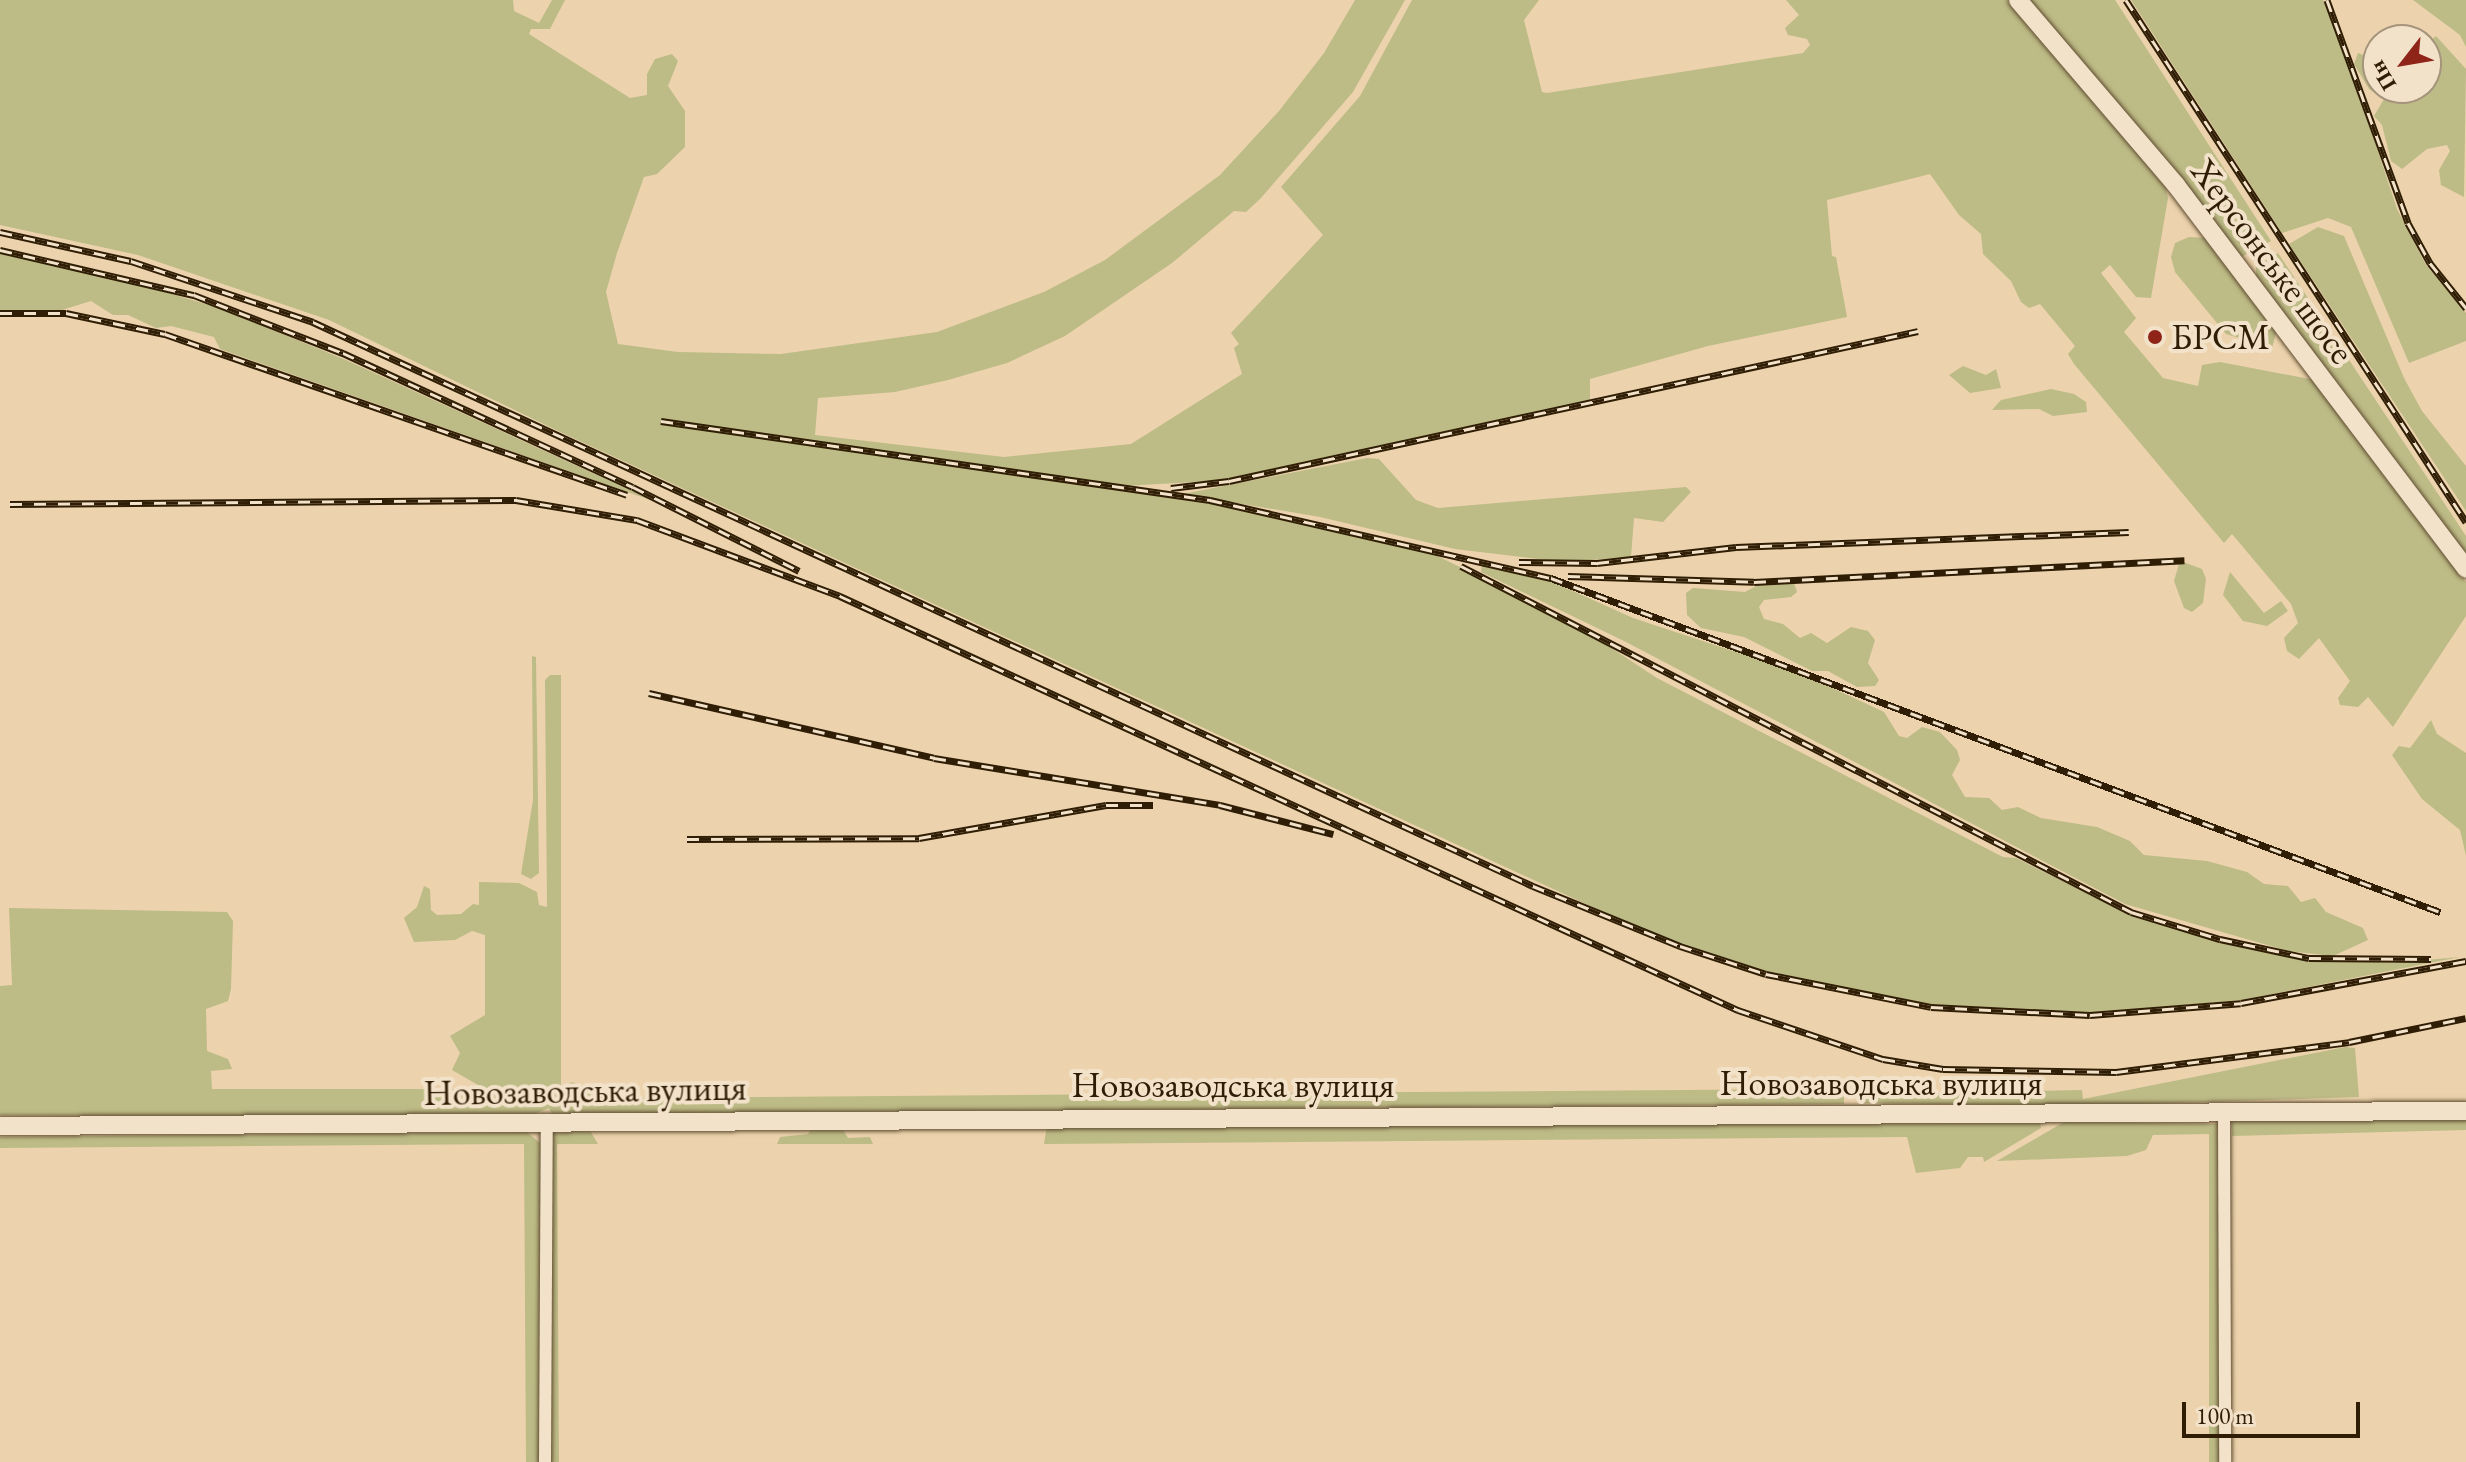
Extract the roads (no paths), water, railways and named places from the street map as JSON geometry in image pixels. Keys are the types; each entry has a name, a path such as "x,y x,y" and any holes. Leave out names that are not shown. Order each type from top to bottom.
{"street":[{"name":"Херсонське шосе","path":"2018,0 2176,185 2466,569"},
{"name":"Новозаводська вулиця","path":"0,1126 2466,1111"},
{"path":"2224,1113 2225,1462"},
{"path":"545,1462 547,1121"}],"railway":[{"path":"2126,0 2466,522"},
{"path":"2327,0 2408,223 2430,263 2466,308"},
{"path":"0,232 131,261 313,322 1533,886 1680,946 1766,974 1931,1007 2090,1015 2241,1003 2466,961"},
{"path":"0,250 194,295 343,353 633,487 799,571"},
{"path":"0,313 66,313 165,334 627,495"},
{"path":"1171,488 1229,481 1918,331"},
{"path":"661,421 1210,500 1551,578 2440,912"},
{"path":"10,504 516,500 637,520 840,596 1738,1010 1883,1059 1943,1069 2116,1072 2349,1042 2466,1018"},
{"path":"1519,562 1597,563 1736,547 2129,532"},
{"path":"1568,576 1754,582 2184,560"},
{"path":"1461,566 2131,912 2220,939 2309,958 2431,959"},
{"path":"649,693 934,758 1220,805 1333,834"},
{"path":"687,839 919,838 1106,805 1153,805"}],"place":[{"name":"БРСМ","path":"2155,337"}]}
